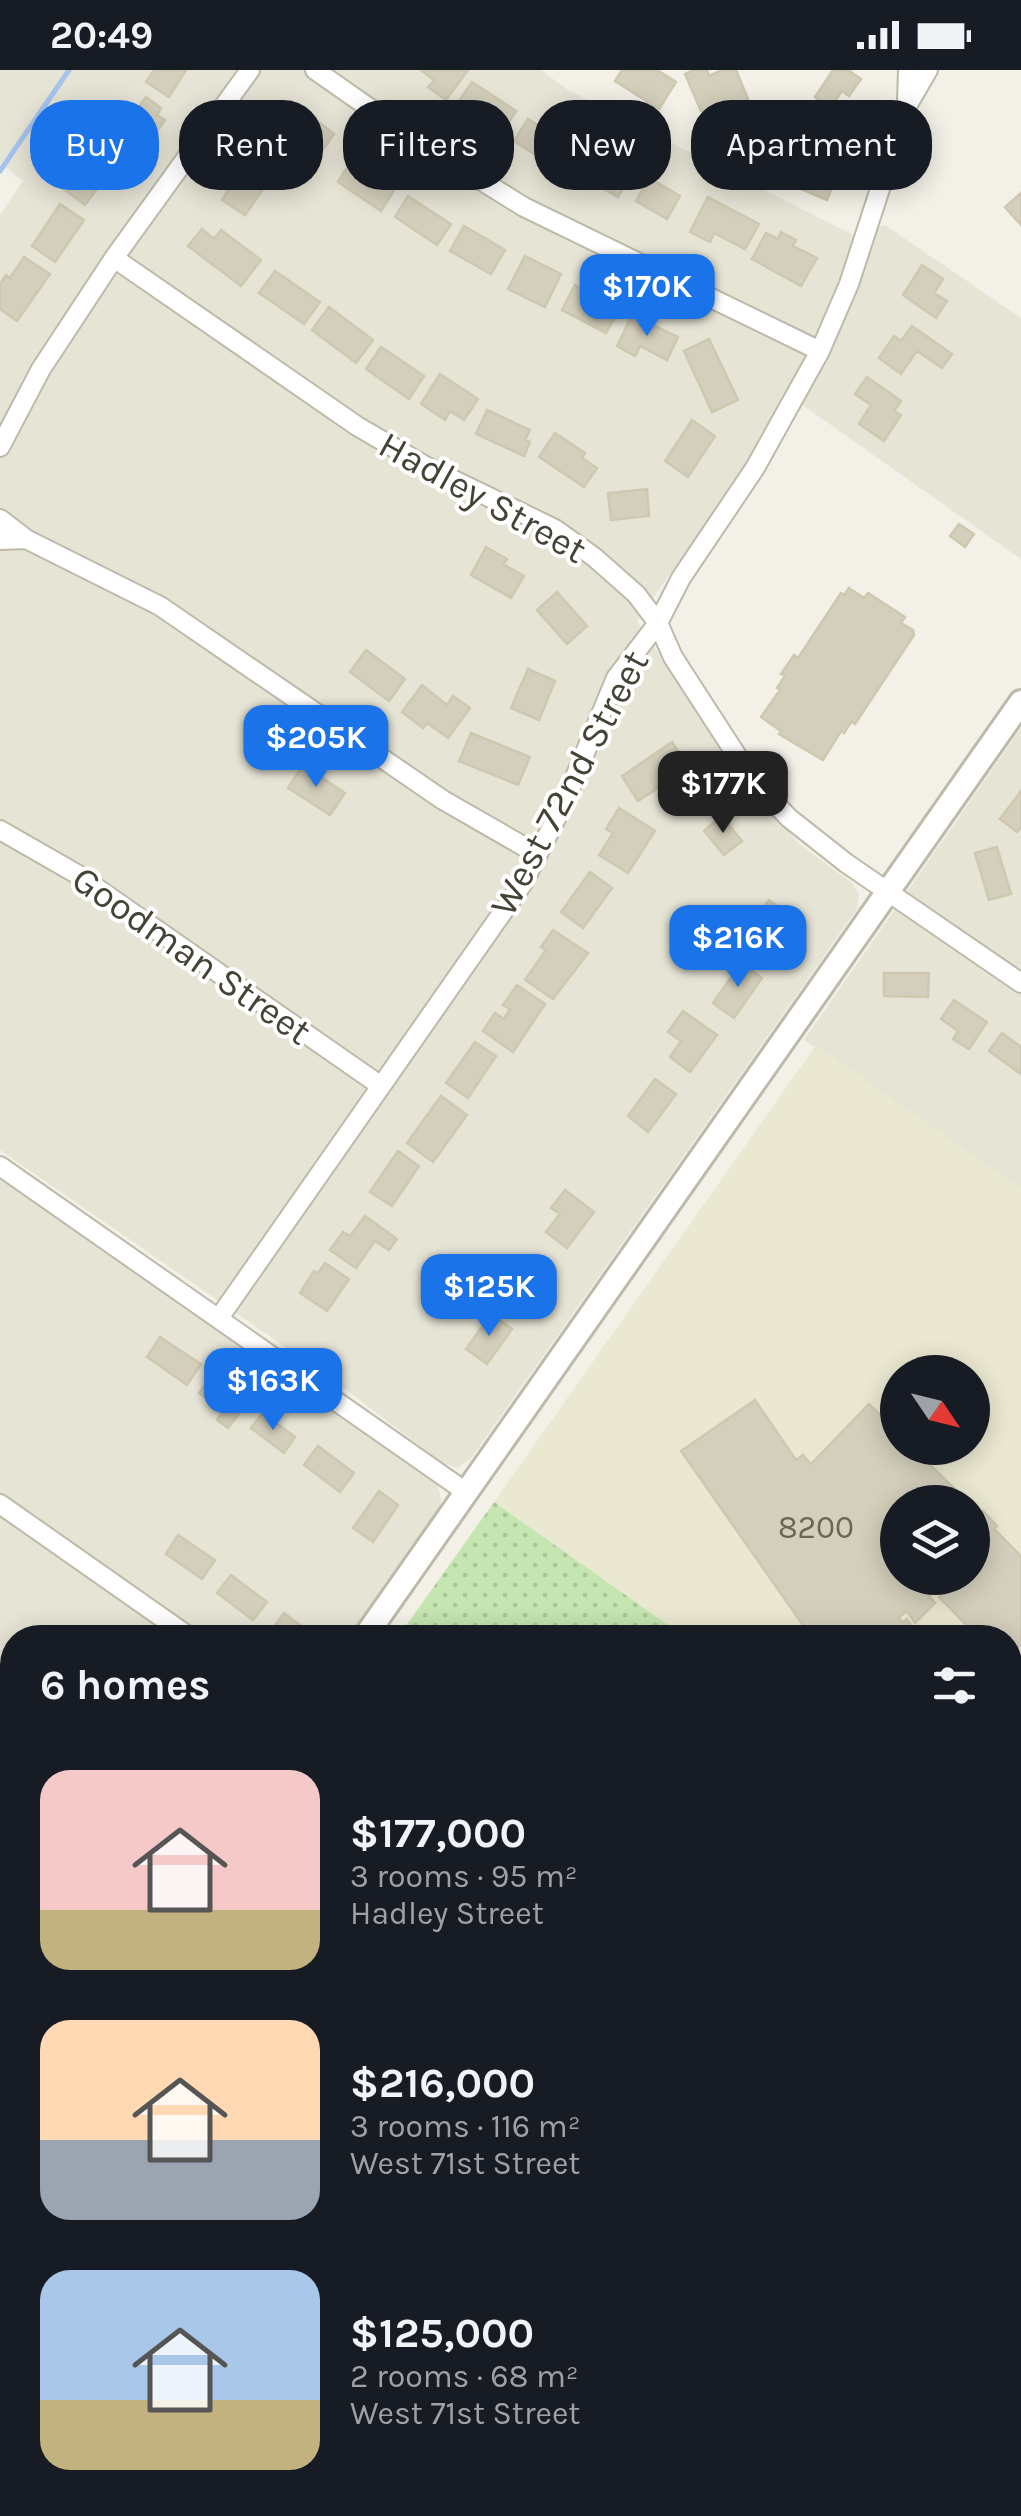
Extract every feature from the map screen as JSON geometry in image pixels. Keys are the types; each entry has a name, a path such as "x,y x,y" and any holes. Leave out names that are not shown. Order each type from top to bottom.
{"street":[{"path":"0,448 41,370 114,258 250,70"},
{"path":"316,70 421,143 524,207 820,351"},
{"name":"West 72nd Street","path":"907,100 908,70"},
{"name":"West 72nd Street","path":"910,100 928,70"},
{"name":"West 72nd Street","path":"219,1318 523,883 564,801 616,678 658,623 681,578 755,468 820,351 855,268 880,190"},
{"name":"Hadley Street","path":"114,258 357,426 427,466 555,529 594,557 636,594 658,623 673,657 752,779 815,840 1021,983"},
{"path":"0,519 26,539 160,606 443,800 537,854"},
{"path":"0,540 26,539"},
{"path":"373,1625 1021,702"},
{"name":"Goodman Street","path":"0,830 76,873 381,1086"},
{"path":"0,1166 466,1492"},
{"path":"0,1504 172,1625"}],"shaded area":[{"path":"0,70 541,70 588,100 534,100 534,190 671,190 671,142 691,153 691,190 765,190 855,236 885,225 1021,318 1021,559 787,394 733,484 637,621 736,769 798,843 852,883 859,895 857,909 470,1460 457,1468 441,1462 336,1382 0,1150 0,215 23,181 0,163"},
{"path":"1021,728 1021,1189 804,1040"},
{"path":"816,1045 1021,1189 1021,1625 668,1625 494,1502"},
{"path":"0,1177 437,1484 441,1499 438,1513 358,1625 0,1625"}],"green space":[{"path":"494,1502 668,1625 407,1625"}],"building":[{"path":"154,70 186,70 169,97 146,82"},
{"path":"421,70 468,70 446,100 428,87 434,80"},
{"path":"622,70 657,70 676,82 665,100 645,100 615,81"},
{"path":"707,70 709,76 722,70 736,70 748,99 696,100 685,74"},
{"path":"833,70 848,70 861,79 849,96 842,91 836,100 815,97"},
{"path":"472,82 499,100 460,100"},
{"path":"528,119 534,123 534,154 514,141"},
{"path":"323,126 334,134 323,149"},
{"path":"65,190 96,190 85,205"},
{"path":"229,190 262,190 245,215 222,200"},
{"path":"350,190 394,190 381,211"},
{"path":"642,190 670,190 680,196 667,219 636,201"},
{"path":"804,190 831,190 827,200"},
{"path":"1021,193 1021,225 1005,207"},
{"path":"408,196 451,224 437,245 395,217"},
{"path":"708,197 759,224 745,249 714,233 710,242 690,232"},
{"path":"60,204 84,220 55,262 32,246"},
{"path":"464,226 505,250 491,274 450,251"},
{"path":"202,229 214,239 221,230 261,260 241,286 188,246"},
{"path":"781,232 796,240 793,246 817,258 801,286 752,259 766,233 778,239"},
{"path":"525,256 561,274 545,307 508,289"},
{"path":"24,257 50,274 17,321 0,309 0,284 6,275 10,278"},
{"path":"922,265 943,279 934,293 947,301 936,318 903,295"},
{"path":"275,271 320,302 304,324 259,293"},
{"path":"575,285 619,309 606,333 562,310"},
{"path":"329,307 373,340 356,363 312,330"},
{"path":"632,315 678,337 667,360 640,346 635,356 617,346"},
{"path":"912,326 952,354 942,368 917,351 901,374 879,358 894,336 901,341"},
{"path":"709,339 738,400 712,412 684,351"},
{"path":"381,347 424,376 409,399 366,369"},
{"path":"440,374 478,399 464,420 450,411 445,420 421,404"},
{"path":"867,377 901,401 894,411 901,415 884,441 859,424 871,405 855,394"},
{"path":"487,410 530,430 524,456 476,434"},
{"path":"692,420 715,436 688,477 665,461"},
{"path":"555,433 585,453 582,458 597,468 584,487 539,457"},
{"path":"647,489 649,516 611,520 608,493"},
{"path":"959,524 974,534 965,547 950,536"},
{"path":"486,547 507,559 503,564 524,576 511,598 471,575"},
{"path":"849,588 864,598 868,593 905,617 901,623 914,635 855,724 852,721 844,733 841,731 823,760 779,734 781,731 761,717 780,690 777,688 785,676 781,674 794,655 798,658 841,593 844,595"},
{"path":"557,592 587,626 567,644 537,610"},
{"path":"366,650 405,679 389,701 350,672"},
{"path":"528,669 555,681 539,720 511,708"},
{"path":"422,685 447,705 453,696 470,708 448,738 427,723 423,728 402,712"},
{"path":"471,733 530,757 518,785 459,761"},
{"path":"672,742 689,768 638,801 622,776"},
{"path":"303,765 345,793 330,815 288,788"},
{"path":"1021,791 1021,827 1017,832 1000,819"},
{"path":"619,808 655,831 628,873 599,855 613,833 606,829"},
{"path":"721,816 742,841 724,855 704,831"},
{"path":"997,847 1011,894 989,900 975,853"},
{"path":"590,872 612,888 583,928 561,912"},
{"path":"769,900 792,917 772,944 778,949 767,964 733,939 744,925 748,928"},
{"path":"553,930 588,953 553,999 525,980 546,950 541,947"},
{"path":"741,963 762,978 734,1018 713,1003"},
{"path":"884,973 929,973 928,997 884,996"},
{"path":"517,985 545,1004 513,1052 483,1031 495,1013 504,1019 510,1009 503,1005"},
{"path":"954,1000 987,1022 969,1049 953,1039 958,1031 941,1019"},
{"path":"683,1011 717,1035 690,1072 670,1057 681,1041 668,1032"},
{"path":"1002,1033 1021,1047 1021,1074 989,1051"},
{"path":"475,1042 496,1056 468,1098 446,1083"},
{"path":"655,1079 676,1094 648,1132 628,1116"},
{"path":"441,1096 467,1115 433,1162 407,1143"},
{"path":"398,1151 419,1166 392,1206 370,1192"},
{"path":"565,1190 594,1212 567,1248 546,1232 560,1214 551,1208"},
{"path":"365,1216 397,1239 389,1250 375,1241 356,1268 330,1250 343,1232 350,1236"},
{"path":"530,1255 552,1271 528,1303 507,1287"},
{"path":"325,1263 349,1279 327,1311 300,1293 314,1271 318,1273"},
{"path":"491,1314 512,1329 487,1364 466,1349"},
{"path":"160,1337 201,1364 187,1385 147,1357"},
{"path":"214,1373 250,1399 228,1428 217,1420 224,1411 199,1393"},
{"path":"755,1400 796,1460 803,1455 811,1464 869,1404 880,1415 880,1465 930,1465 951,1485 880,1485 880,1595 930,1595 935,1603 915,1623 907,1611 899,1617 902,1623 907,1619 911,1625 803,1625 681,1451"},
{"path":"263,1413 295,1437 284,1453 251,1428"},
{"path":"318,1446 354,1473 340,1492 304,1465"},
{"path":"379,1491 398,1505 373,1542 353,1528"},
{"path":"990,1518 997,1526 994,1529 1021,1556 1021,1625 966,1625 939,1597 990,1595"},
{"path":"178,1535 215,1560 202,1579 166,1554"},
{"path":"231,1575 267,1602 253,1620 217,1593"},
{"path":"284,1613 300,1625 275,1625"}],"waterway":[{"path":"0,171 69,70"}]}
